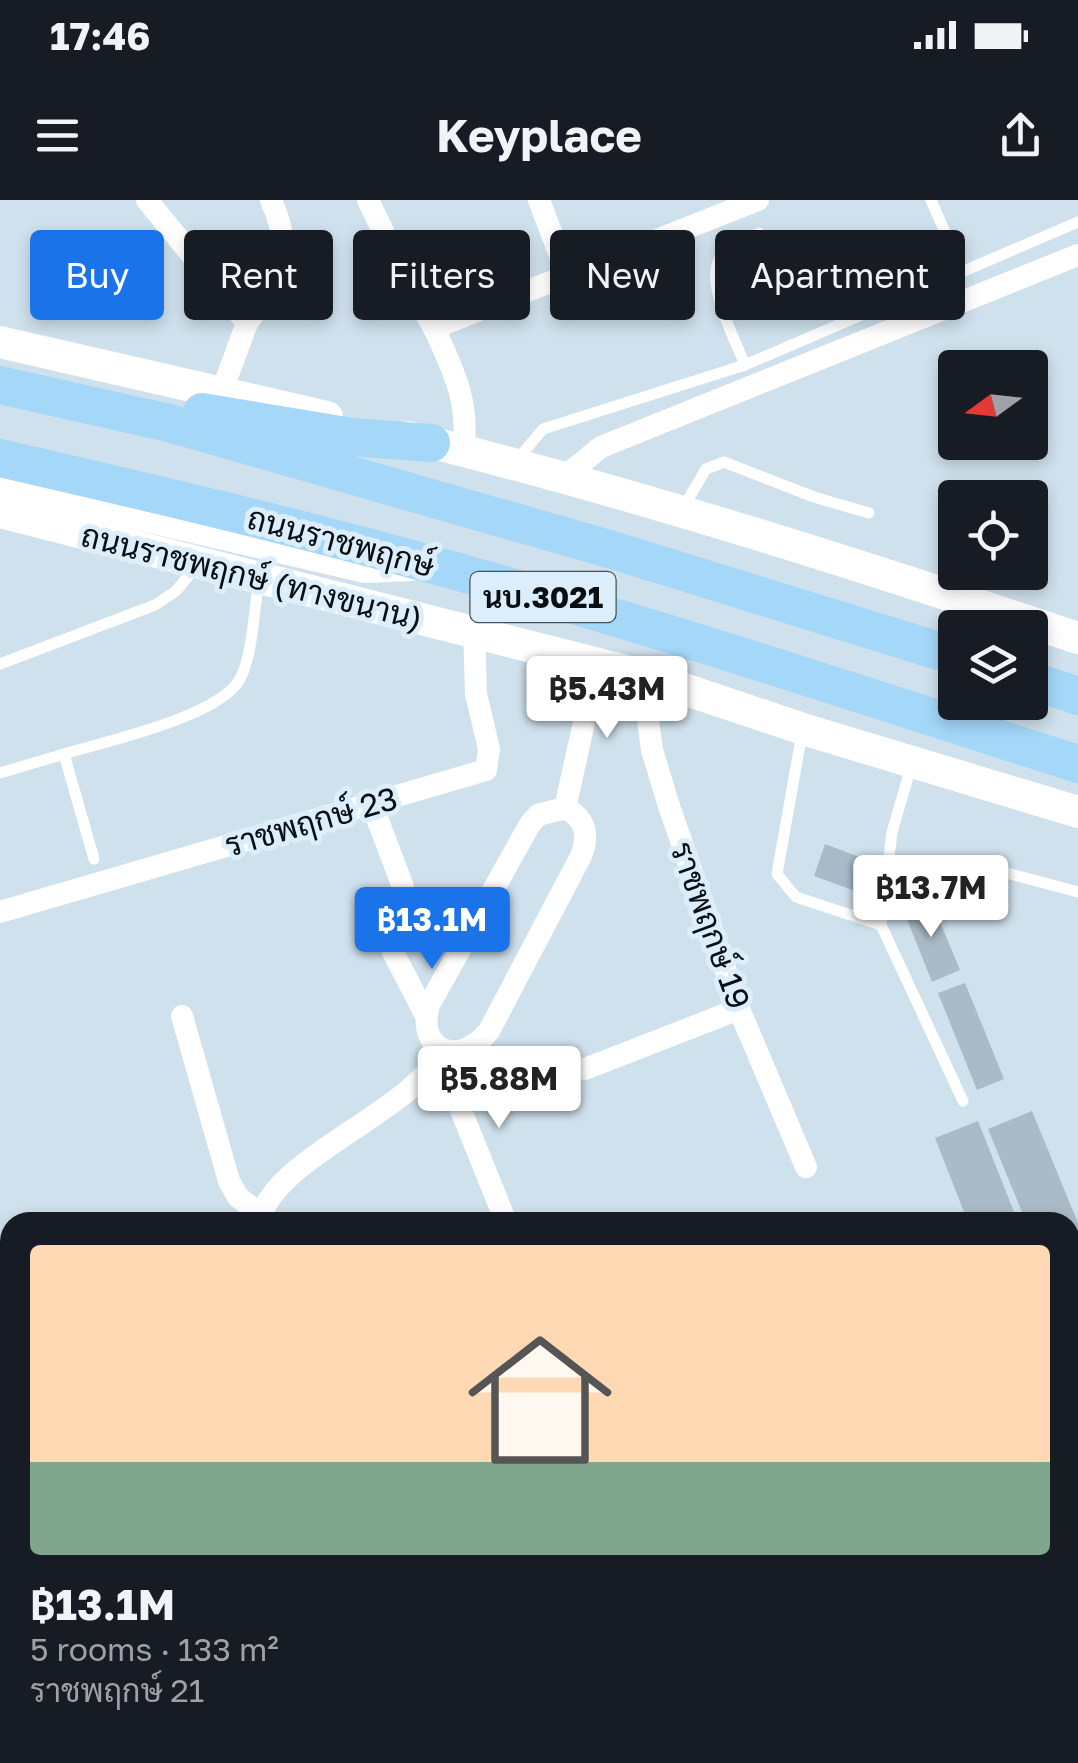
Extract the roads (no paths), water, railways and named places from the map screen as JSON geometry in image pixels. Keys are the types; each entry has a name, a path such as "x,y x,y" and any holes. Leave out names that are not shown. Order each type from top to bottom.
{"main road":[{"path":"0,342 352,436 448,447 515,463 897,577 1078,638"},
{"path":"0,364 56,385 218,402"},
{"name":"ถนนราชพฤกษ์","path":"0,385 56,385 169,423 610,549 938,651"},
{"name":"ถนนราชพฤกษ์","path":"0,458 430,564 712,647 1078,764"},
{"path":"0,482 365,567 430,564"},
{"name":"ถนนราชพฤกษ์ (ทางขนาน)","path":"0,512 642,676 1078,812"},
{"path":"1048,686 1078,696"}],"street":[{"path":"147,200 247,323"},
{"path":"218,402 247,323 278,278 284,262 285,239 271,200"},
{"path":"368,200 434,328 466,408 468,424 448,447"},
{"path":"538,200 550,230"},
{"path":"680,230 745,203"},
{"path":"563,478 600,447 1078,256"},
{"path":"434,328 550,283"},
{"name":"ราชพฤกษ์ 23","path":"0,912 486,770 489,749 476,694 474,631"},
{"path":"566,808 598,664"},
{"name":"ราชพฤกษ์ 19","path":"642,676 652,750 739,1009 806,1167"},
{"path":"371,802 403,887"},
{"path":"264,1212 270,1199 298,1170 408,1091 440,1056 470,1049 488,1031 581,856 587,840 578,814 566,808 538,815 530,824 426,1016"},
{"path":"392,952 426,1016 502,1212"},
{"path":"586,1069 739,1009"},
{"path":"182,1016 229,1182 253,1212"}],"lane":[{"path":"931,200 944,230"},
{"path":"965,270 1078,222"},
{"path":"727,320 745,365"},
{"path":"515,463 543,429 745,365 849,320"},
{"path":"681,512 706,469 724,462 814,497 870,513"},
{"path":"0,664 155,605 176,591 201,562"},
{"path":"0,773 209,708 230,694 241,676 259,578"},
{"path":"802,729 777,874 796,897 881,925"},
{"path":"64,754 94,859"},
{"path":"913,762 892,832 881,925 963,1101"},
{"path":"984,867 1078,892"}]}
